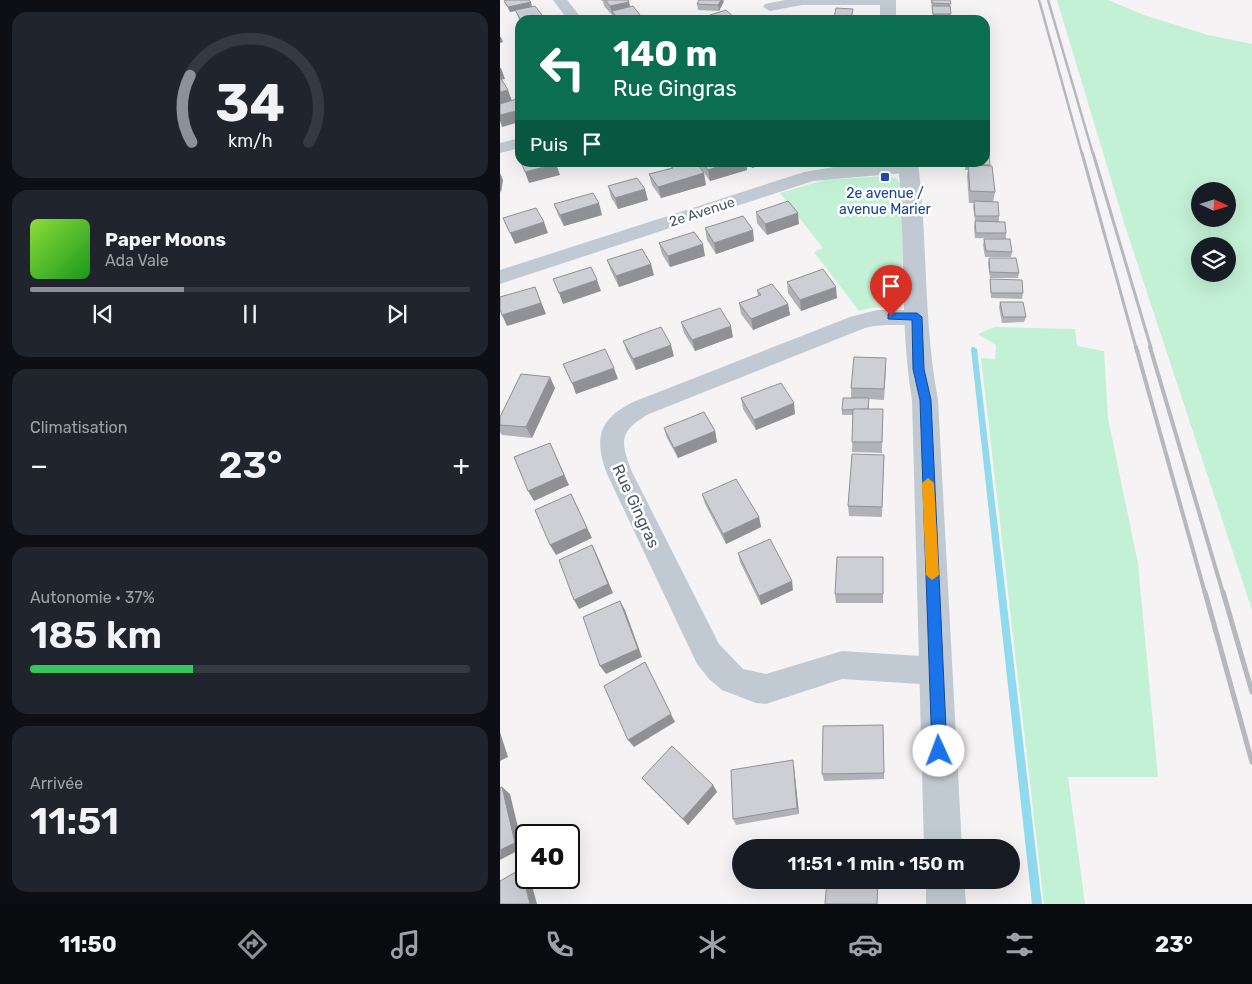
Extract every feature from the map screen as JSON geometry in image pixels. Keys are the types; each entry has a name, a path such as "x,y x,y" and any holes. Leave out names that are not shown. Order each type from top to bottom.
{"street":[{"path":"560,0 572,15"},
{"path":"770,6 802,1 888,0 888,15"},
{"path":"500,148 515,144"},
{"name":"2e Avenue","path":"500,277 810,176 839,171 885,167"},
{"path":"908,167 914,202 918,369 925,400 943,839"},
{"name":"Rue Gingras","path":"917,317 877,317 858,322 658,401 624,418 614,430 610,444 620,474 708,654 729,680 754,689 766,689 842,665 866,664 936,671"},
{"path":"945,889 946,904"}],"green space":[{"path":"1057,0 1108,0 1144,15 1208,35 1252,44 1252,610 1126,229"},
{"path":"888,176 897,179 902,188 902,298 895,306 869,308 859,311 814,252 823,248 780,193 825,180"},
{"path":"995,327 1075,329 1077,346 1104,351 1108,418 1138,564 1158,777 1068,777 1085,904 1044,904 981,358 995,359 996,345 978,334"}],"building":[{"path":"529,0 531,2 508,7 504,1"},
{"path":"605,0 628,0 629,2 610,6"},
{"path":"699,0 721,0 718,5 697,4"},
{"path":"932,0 950,0 951,4 932,3"},
{"path":"535,6 542,15 518,15 515,10"},
{"path":"633,6 640,15 615,15 612,11"},
{"path":"932,6 950,6 951,14 933,14"},
{"path":"836,8 853,9 852,15 835,15"},
{"path":"726,10 732,15 710,15"},
{"path":"500,77 508,90 500,92"},
{"path":"515,100 515,111 500,115 500,104"},
{"path":"992,166 995,192 970,191 968,167"},
{"path":"523,167 544,167 525,172"},
{"path":"700,167 704,173 658,187 649,174 673,168"},
{"path":"706,167 717,167 708,170"},
{"path":"637,178 645,189 615,198 608,186"},
{"path":"593,193 599,203 560,215 554,204"},
{"path":"788,201 798,213 765,224 756,212"},
{"path":"974,201 998,202 999,216 975,216"},
{"path":"536,208 544,222 510,233 503,218"},
{"path":"743,216 753,230 714,243 705,228"},
{"path":"975,221 1005,222 1006,233 976,233"},
{"path":"694,232 703,244 668,256 659,243"},
{"path":"984,239 1010,239 1012,252 986,251"},
{"path":"642,249 651,264 616,276 607,260"},
{"path":"989,258 1016,258 1019,273 990,272"},
{"path":"591,267 597,280 559,293 553,279"},
{"path":"823,269 836,287 800,300 787,282"},
{"path":"990,279 1022,280 1023,293 991,293"},
{"path":"772,284 788,304 751,319 739,303 761,295 757,290"},
{"path":"535,287 541,303 502,315 500,297"},
{"path":"1000,302 1023,302 1026,317 1003,317"},
{"path":"720,308 731,326 692,340 681,322"},
{"path":"661,327 671,345 633,359 623,341"},
{"path":"605,349 614,368 572,383 563,364"},
{"path":"854,357 886,358 884,389 851,388"},
{"path":"521,374 550,377 526,427 500,425 500,417"},
{"path":"781,383 794,403 754,420 741,398"},
{"path":"843,398 869,398 868,409 842,410"},
{"path":"853,409 883,409 882,442 852,442"},
{"path":"704,412 715,431 674,448 664,428"},
{"path":"550,443 564,475 528,491 514,457"},
{"path":"852,454 884,455 882,507 848,506"},
{"path":"736,479 759,517 723,534 702,494"},
{"path":"571,494 587,528 550,545 535,510"},
{"path":"770,539 792,581 759,596 738,553"},
{"path":"592,545 608,584 574,600 559,560"},
{"path":"837,557 883,557 883,594 835,594"},
{"path":"620,601 638,649 600,666 583,617"},
{"path":"645,662 671,714 628,740 604,686"},
{"path":"883,725 884,773 822,774 823,726"},
{"path":"672,746 713,785 683,819 642,778"},
{"path":"793,760 797,808 733,819 731,770"},
{"path":"502,787 515,843 500,850 500,788"},
{"path":"515,872 515,889 526,889 530,904 500,904 500,881"},
{"path":"826,889 878,889 877,904 825,904"}],"waterway":[{"path":"974,349 1037,904"}],"railway":[{"path":"1039,0 1082,154"},
{"path":"1048,0 1093,154"},
{"path":"1082,153 1136,348"},
{"path":"1093,153 1151,348"},
{"path":"1136,347 1205,593"},
{"path":"1150,347 1223,593"},
{"path":"1205,592 1252,762"},
{"path":"1223,592 1252,692"}],"slow traffic":[{"path":"928,483 932,575"}],"place":[{"name":"2e avenue / avenue Marier","path":"885,177"}],"route":[{"path":"891,316 917,317 918,369 925,400 939,751"}]}
